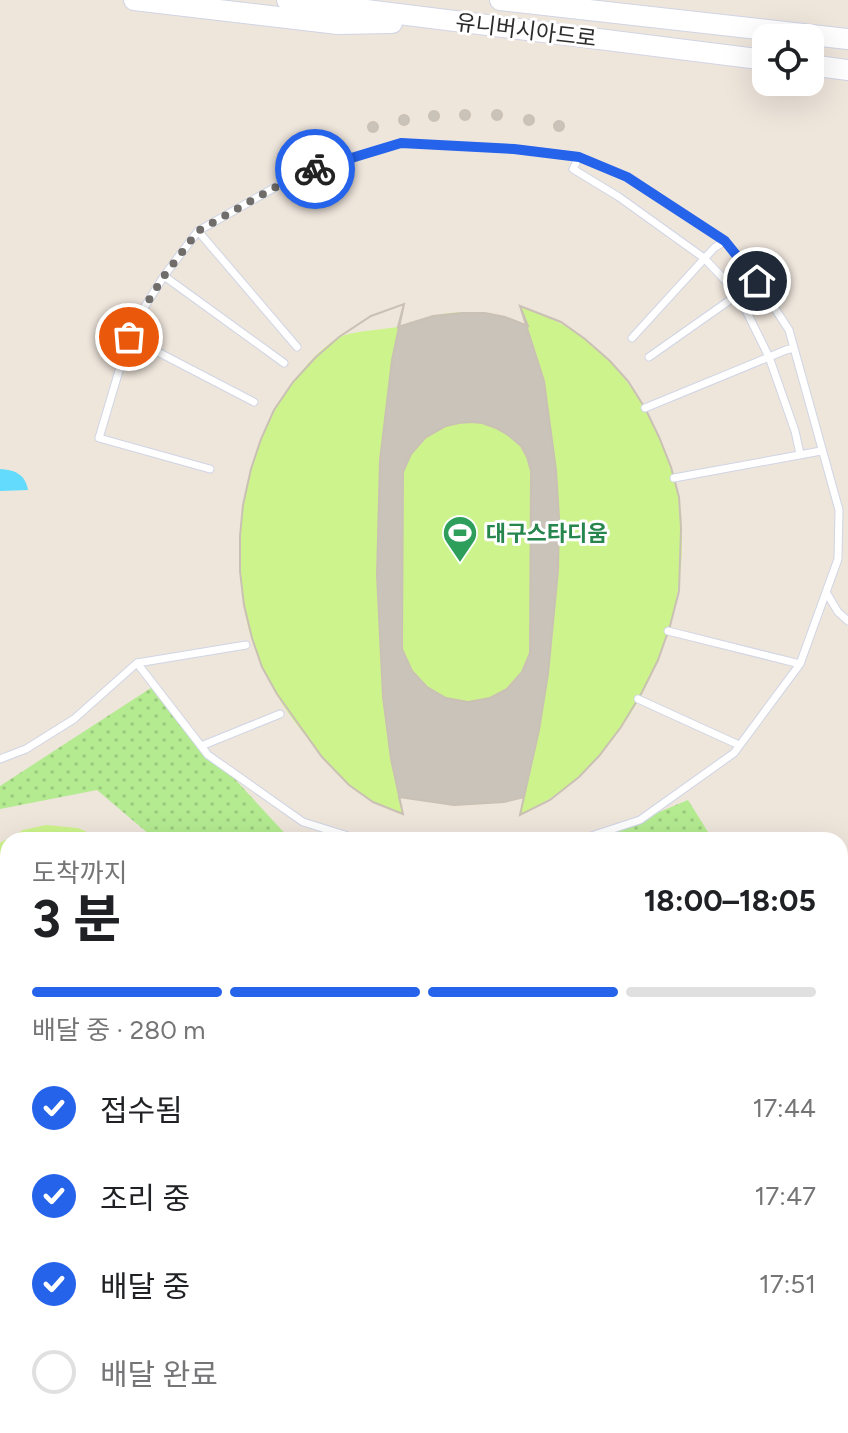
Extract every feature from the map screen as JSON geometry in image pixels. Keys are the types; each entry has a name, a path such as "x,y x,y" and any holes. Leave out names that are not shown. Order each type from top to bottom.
{"main road":[{"path":"134,0 338,24 460,22"},
{"name":"유니버시아드로","path":"287,0 752,58"},
{"name":"유니버시아드로","path":"500,0 848,39"},
{"path":"824,67 848,70"}],"lane":[{"path":"210,469 99,438 132,327 164,276 198,231 295,176 401,143 514,149 579,157 627,177 725,241 757,281 789,330 839,510 838,559 800,664 734,753 640,820 603,832"},
{"path":"579,157 573,169 619,197 704,258 738,294 769,357 800,454"},
{"path":"198,231 297,347"},
{"path":"632,338 704,258 725,241"},
{"path":"164,276 284,363"},
{"path":"649,357 757,281"},
{"path":"129,337 254,402"},
{"path":"645,408 794,348"},
{"path":"674,478 821,451"},
{"path":"839,510 848,502"},
{"path":"826,592 838,612 848,621"},
{"path":"668,631 800,664"},
{"path":"0,759 26,749 74,719 137,663 246,645"},
{"path":"137,663 208,755 303,822 335,832"},
{"path":"638,699 739,745"},
{"path":"201,746 280,714"}],"green space":[{"name":"대구스타디움","path":"520,306 563,325 599,351 629,384 653,424 669,460 679,498 682,536 674,611 663,648 629,717 606,747 567,787 520,815 524,797 493,803 462,804 400,797 403,814 364,796 336,773 288,712 263,669 244,610 240,579 239,548 247,485 255,455 279,403 306,366 338,338 456,312 492,315 527,326"},
{"path":"154,686 284,832 147,832 97,790 0,809 0,786"},
{"path":"688,800 708,832 611,832"},
{"path":"46,825 78,828 87,832 19,832"}],"water":[{"path":"0,469 18,474 28,490 0,491"}],"building":[{"path":"465,110 470,115 465,120 460,115"},
{"path":"497,110 502,115 497,120 492,115"},
{"path":"434,111 439,116 434,121 429,116"},
{"path":"404,115 409,120 404,125 399,120"},
{"path":"529,115 534,120 529,125 524,120"},
{"path":"559,121 564,126 559,131 554,126"},
{"path":"373,122 378,127 373,132 368,127"},
{"name":"대구스타디움","path":"404,304 398,327 433,316 462,313 485,313 528,326 520,306 561,322 610,361 628,381 645,408 671,467 679,497 681,528 679,591 658,660 621,727 599,756 550,800 520,815 524,797 504,802 454,805 399,797 403,814 373,802 349,785 322,757 277,694 262,667 252,638 240,571 240,536 243,505 261,439 274,410 293,382 339,337 371,316","holes":["482,423 508,435 521,446 531,471 530,653 522,672 507,689 490,698 468,702 446,698 427,687 412,671 402,649 403,472 411,454 425,438 446,426"]},
{"path":"404,304 392,360 380,460 377,575 383,697 391,759 403,814 373,802 349,785 322,757 277,694 262,667 244,605 240,536 243,505 261,439 274,410 293,382 339,337 371,316"},
{"path":"520,306 561,322 610,361 628,381 645,408 671,467 679,497 681,528 679,591 658,660 641,694 621,727 579,777 550,800 520,815 548,674 558,571 559,517 544,381"}],"way so far":[{"path":"129,337 164,276 198,231 295,176 315,169"}],"place":[{"name":"대구스타디움","path":"460,564"}],"route":[{"path":"315,169 401,143 514,149 579,157 627,177 725,241 757,281"}]}
